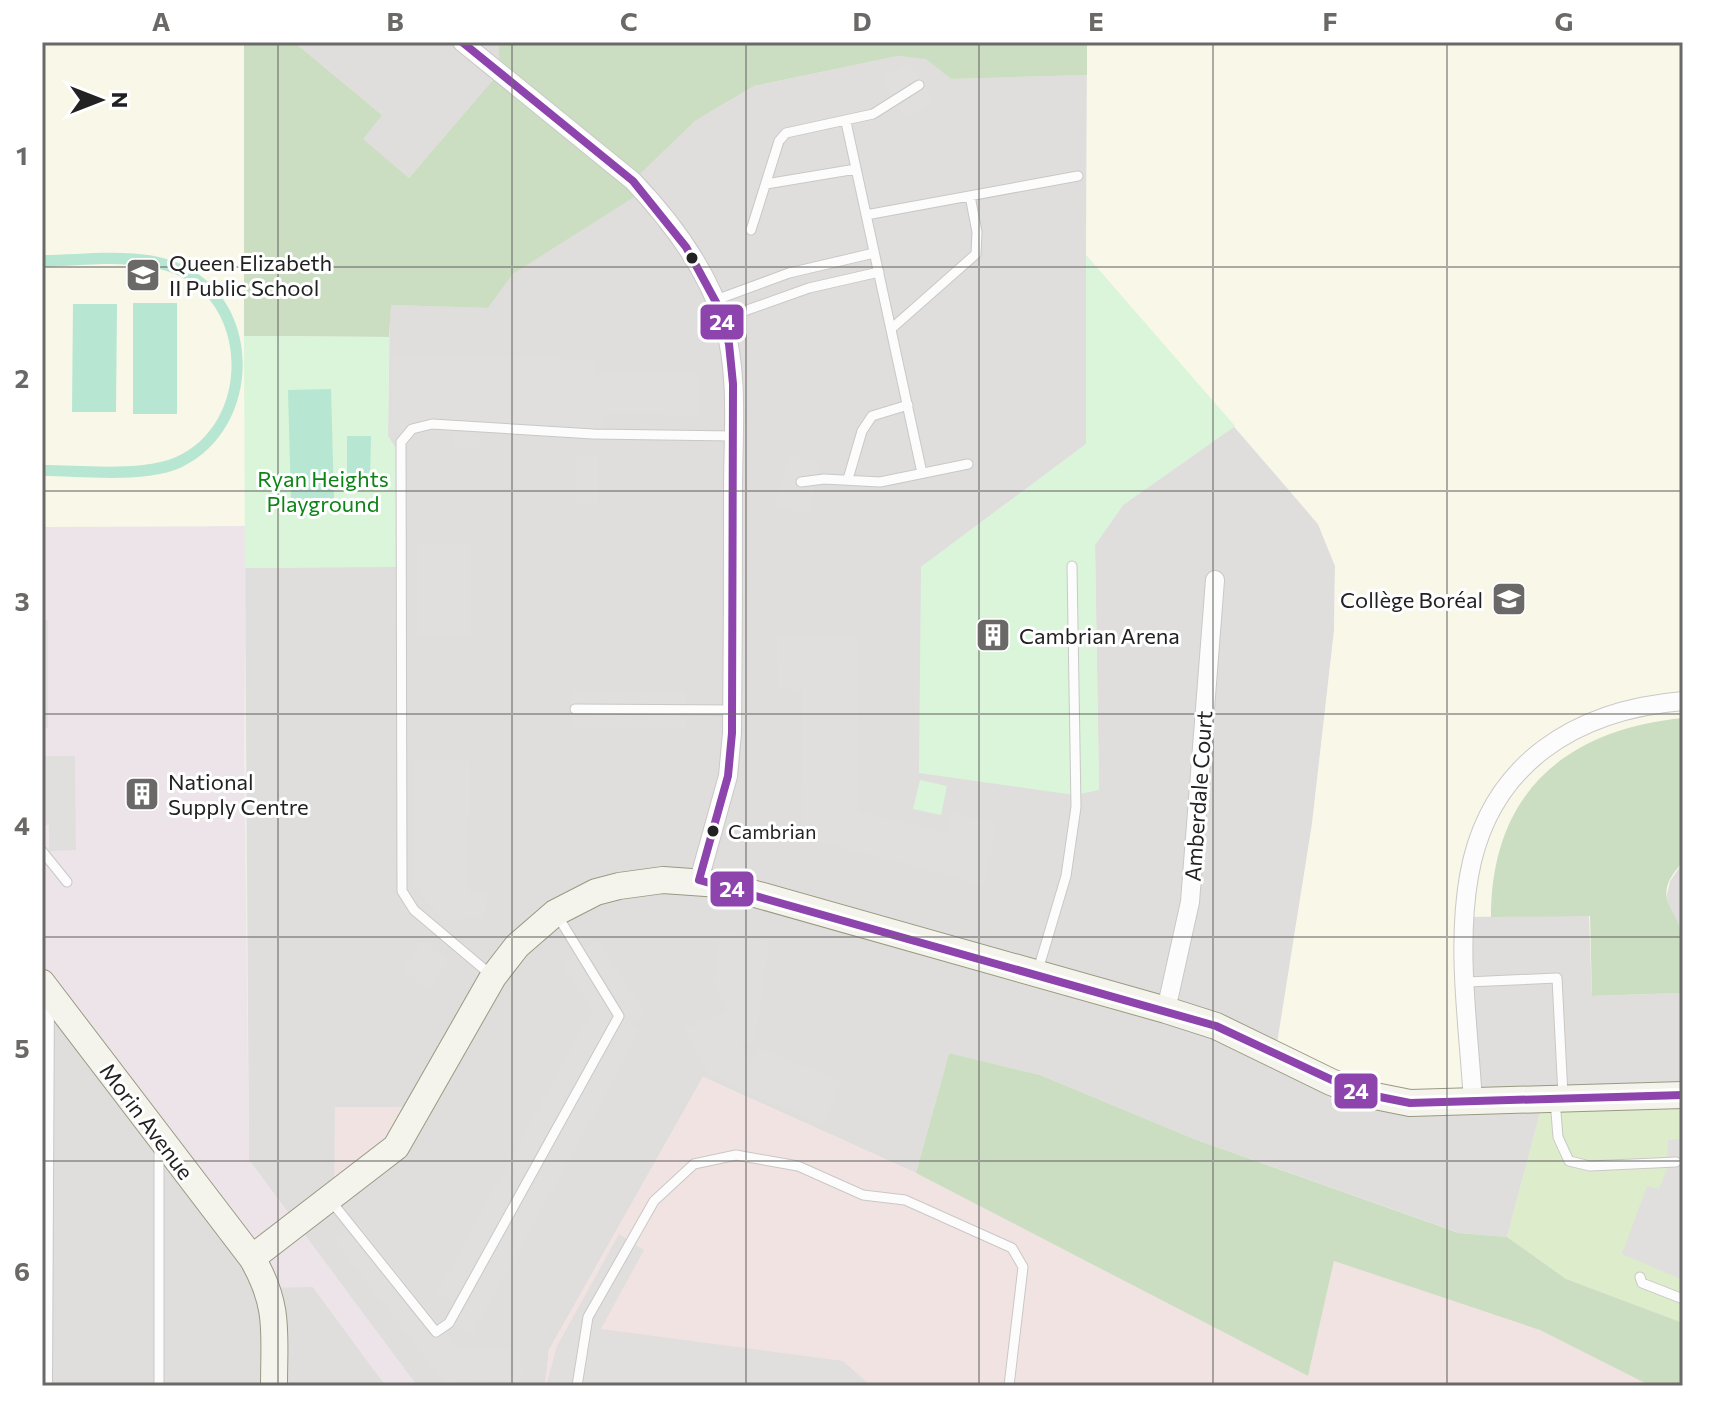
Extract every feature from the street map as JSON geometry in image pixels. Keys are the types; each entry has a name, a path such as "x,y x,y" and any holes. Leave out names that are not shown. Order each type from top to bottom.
{"street":[{"path":"462,42 633,181 653,202 697,267 722,319 731,363 733,436 732,710 728,776 699,880"},
{"name":"Amberdale Court","path":"1166,1010 1190,902 1215,580"},
{"path":"1473,1103 1464,930 1474,855 1484,828 1513,780 1551,743 1584,723 1632,707 1683,701"},
{"path":"252,1258 386,1156 402,1139 493,977 517,946 555,913 585,897 619,886 699,880 1166,1010 1216,1026 1360,1093 1410,1103 1683,1095"},
{"path":"43,1386 44,985"},
{"name":"Morin Avenue","path":"44,985 252,1258 273,1303 274,1386"}],"lane":[{"path":"751,230 779,141 786,133 873,114 919,85"},
{"path":"846,122 922,473"},
{"path":"766,184 856,169"},
{"path":"866,215 1078,176"},
{"path":"891,329 976,254 977,232 970,196"},
{"path":"713,301 789,273 874,253"},
{"path":"722,319 809,288 879,272"},
{"path":"848,479 862,431 872,416 908,405"},
{"path":"493,977 414,910 402,891 401,442 412,429 432,424 609,435 733,436"},
{"path":"801,482 848,479 880,482 968,464"},
{"path":"1037,973 1066,876 1076,807 1072,566"},
{"path":"575,709 732,710"},
{"path":"42,851 67,882"},
{"path":"330,1200 436,1332 449,1323 619,1016 555,913"},
{"path":"1467,982 1557,978 1558,1137 1569,1161 1590,1166 1676,1162"},
{"path":"159,1137 159,1386"},
{"path":"577,1386 588,1317 654,1201 694,1164 736,1155 798,1166 863,1195 905,1200 1012,1248 1023,1267 1009,1386"},
{"path":"1640,1277 1642,1283 1683,1299"}],"shaded area":[{"name":"Queen Elizabeth II Public School","path":"42,42 244,42 246,526 42,527"},
{"path":"294,42 499,42 498,74 409,178 362,139 381,114"},
{"name":"Collège Boréal","path":"1087,42 1683,42 1683,862 1670,881 1667,894 1668,909 1683,936 1680,993 1592,996 1589,915 1464,917 1470,1088 1431,1106 1275,1056 1312,824 1334,631 1335,566 1318,524 1086,255"},
{"path":"898,56 926,58 951,79 1087,75 1086,444 921,567 1099,790 1095,545 1123,505 1235,426 1318,524 1335,566 1334,631 1312,824 1290,963 1463,917 1590,915 1680,993 1683,988 1683,1096 1543,1102 1507,1237 1460,1233 1194,1139 1040,1075 949,1053 916,1173 703,1077 549,1350 545,1386 417,1386 249,1160 245,568 399,566 398,452 388,436 390,305 488,308 513,274 641,192 632,182 695,121 754,86"},
{"path":"909,62 934,101 907,119 881,80"},
{"path":"392,355 596,359 596,373 701,374 701,415 603,414 602,440 480,432 479,447 454,447 453,432 392,433"},
{"path":"790,455 822,464 808,514 775,505"},
{"path":"576,456 598,456 598,503 576,503"},
{"path":"246,526 244,752 249,1160 417,1386 386,1386 313,1287 267,1288 42,985 42,527"},
{"path":"417,544 471,544 471,636 417,636"},
{"path":"42,620 48,620 48,728 42,728"},
{"path":"777,636 858,636 858,812 946,832 951,813 997,824 984,885 801,836 802,690 778,689"},
{"path":"572,691 686,691 686,728 572,728"},
{"path":"42,756 75,756 76,850 49,851 49,825 42,824"},
{"path":"414,760 470,761 469,893 487,894 486,918 443,919 418,891 414,882"},
{"path":"1683,862 1683,936 1667,909 1667,894 1670,881"},
{"path":"721,932 770,941 755,1043 740,1042 750,1060 759,1048 841,1081 824,1126 709,1074 684,1029 726,1011 713,982"},
{"path":"597,940 646,1013 630,1022 641,1030 472,1334 444,1321 454,1302 437,1293 593,1009 562,965"},
{"path":"423,941 449,960 428,989 402,971"},
{"path":"42,985 313,1287 386,1386 42,1386"},
{"path":"703,1077 916,1173 1308,1376 1334,1261 1541,1330 1651,1386 545,1386 549,1350"},
{"path":"335,1107 419,1107 334,1194"},
{"path":"1683,1139 1683,1280 1622,1254 1647,1186 1659,1189 1667,1169 1668,1140"},
{"path":"358,1223 458,1347 520,1351 521,1382 460,1379 447,1386 334,1240"},
{"path":"619,1234 644,1250 601,1329 843,1361 871,1386 546,1386 557,1346"}],"green space":[{"path":"244,42 294,42 382,115 363,139 409,178 498,74 499,42 1087,42 1087,75 951,79 926,59 898,56 754,86 695,121 632,182 642,192 513,274 488,308 391,305 389,337 244,336"},
{"path":"119,253 157,257 192,270 216,290 232,314 241,342 242,372 237,400 225,427 207,450 182,467 151,476 42,476 42,465 146,465 176,457 199,442 216,422 227,398 231,372 230,345 222,320 208,298 187,280 135,265 42,267 42,255"},
{"path":"1086,255 1235,426 1123,505 1095,545 1099,790 1075,795 919,773 921,567 1086,444"},
{"path":"133,303 177,303 177,414 133,414"},
{"path":"73,304 117,304 116,412 72,412"},
{"name":"Ryan Heights Playground","path":"244,336 389,337 388,436 398,452 399,567 245,568"},
{"path":"331,389 334,500 291,501 288,390"},
{"path":"347,436 371,436 370,484 347,484"},
{"path":"1683,718 1683,862 1673,874 1666,893 1684,942 1683,988 1680,993 1592,996 1590,916 1491,917 1494,874 1504,836 1520,803 1542,776 1570,754 1603,737 1641,725"},
{"path":"920,780 947,786 941,815 913,809"},
{"path":"949,1053 1040,1075 1194,1139 1459,1233 1507,1237 1566,1279 1683,1323 1683,1386 1651,1386 1540,1330 1334,1261 1308,1376 916,1173"},
{"path":"1683,1096 1683,1323 1566,1279 1507,1237 1543,1102"}],"transit line":[{"name":"24","path":"462,42 633,181 686,247 717,304 729,344 733,384 732,733 728,776 699,880 1216,1026 1360,1093 1410,1103 1683,1095"}],"place":[{"name":"Queen Elizabeth II Public School","path":"143,275"},
{"name":"Collège Boréal","path":"1509,599"},
{"name":"Cambrian Arena","path":"993,635"},
{"name":"National Supply Centre","path":"142,794"},
{"name":"Cambrian","path":"713,831"}]}
